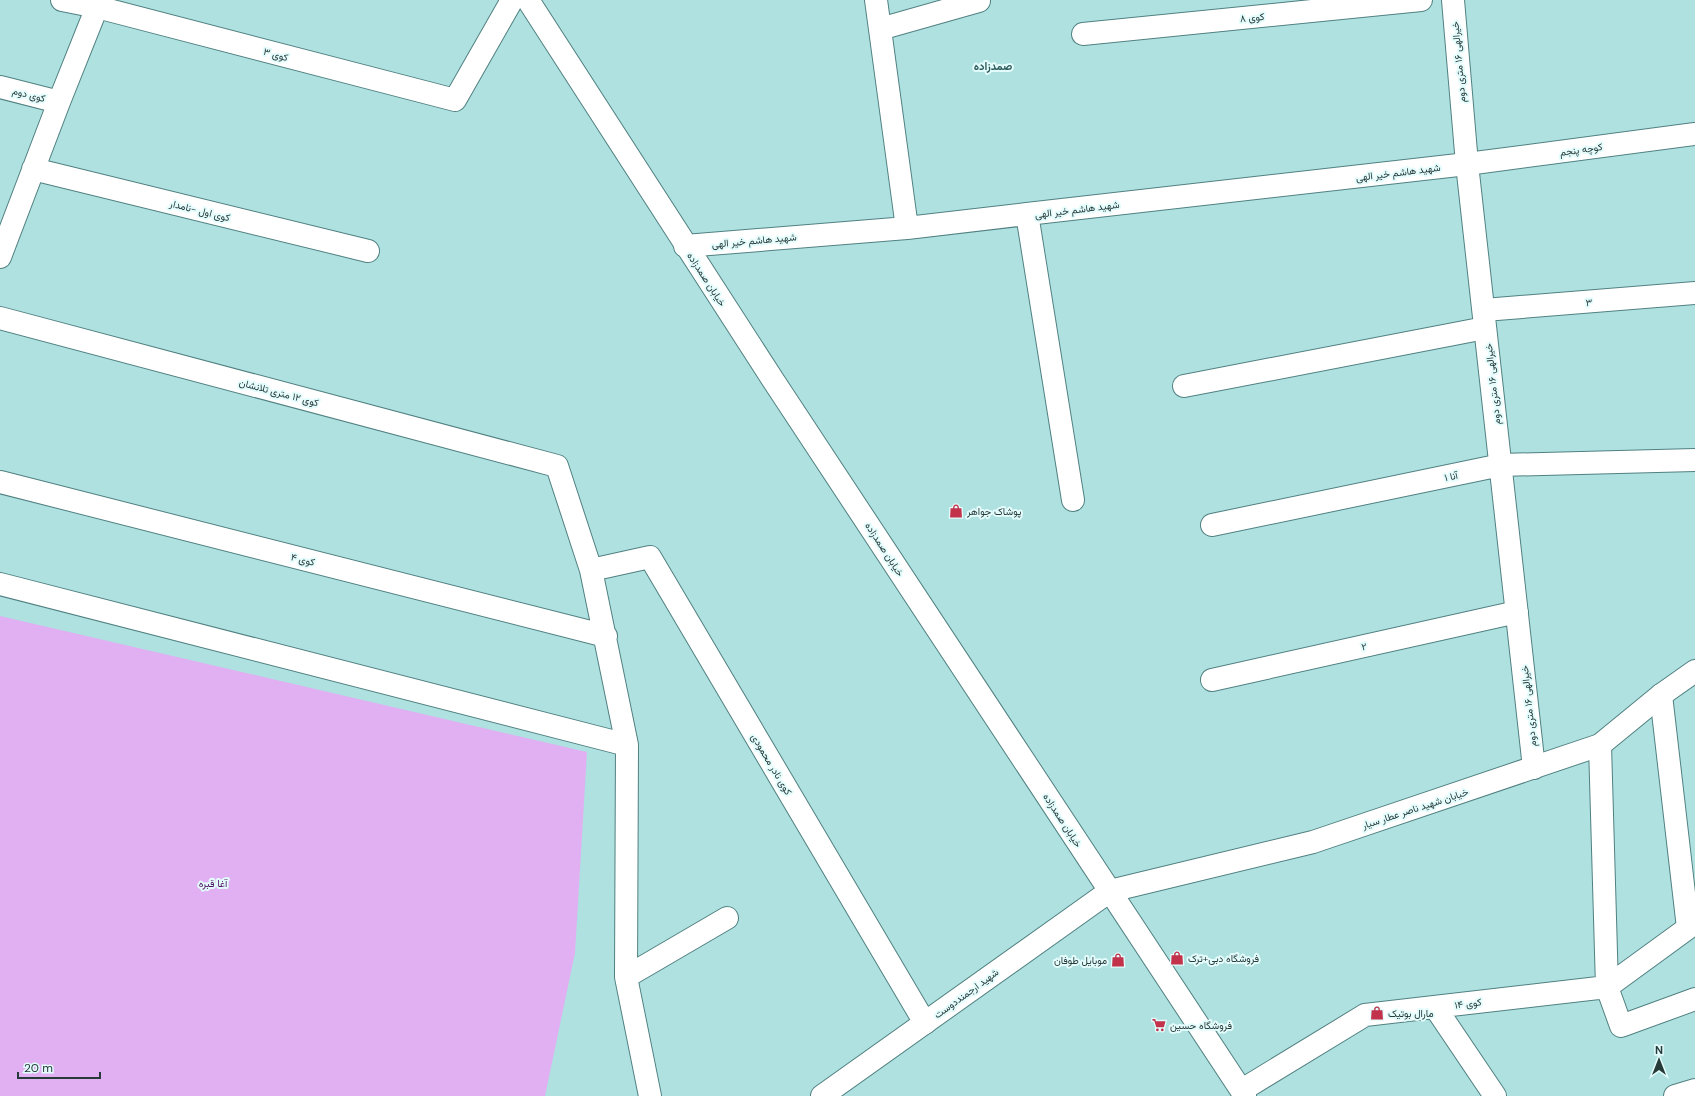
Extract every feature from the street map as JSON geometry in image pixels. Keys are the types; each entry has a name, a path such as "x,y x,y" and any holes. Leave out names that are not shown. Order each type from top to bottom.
{"street":[{"name":"کوی ۳","path":"62,0 98,4 455,100 512,0"},
{"name":"خیابان صمدزاده","path":"528,0 685,246 1244,1093"},
{"path":"876,0 907,228"},
{"name":"کوی ۸","path":"1083,34 1421,0"},
{"name":"خیرالهی ۱۶ متری دوم","path":"1453,0 1467,164 1534,768"},
{"path":"880,29 979,1"},
{"path":"0,257 98,4"},
{"name":"کوی دوم","path":"0,87 59,102"},
{"name":"کوچه پنجم","path":"1467,164 1695,134"},
{"name":"شهید هاشم خیر الهی","path":"685,246 907,228 1467,164"},
{"name":"کوی اول -نامدار","path":"33,169 368,251"},
{"path":"1027,214 1073,500"},
{"name":"۳","path":"1184,386 1484,319 1695,294"},
{"name":"کوی ۱۲ متری تلانشان","path":"0,318 557,466 591,570"},
{"name":"آنا ۱","path":"1212,525 1501,466 1695,460"},
{"name":"کوی ۴","path":"0,482 606,636"},
{"name":"کوی نادر محمودی","path":"591,570 650,557 925,1023"},
{"path":"591,570 606,636 627,745 626,977 650,1096"},
{"path":"0,584 627,745"},
{"name":"۲","path":"1212,680 1517,612"},
{"name":"خیابان شهید ناصر عطار سیار","path":"1110,891 1313,842 1600,745 1662,695 1695,671"},
{"path":"1662,695 1692,925"},
{"path":"1600,745 1607,987 1621,1026 1695,999"},
{"name":"شهید ارجمنددوست","path":"822,1096 1110,891"},
{"path":"626,977 727,918"},
{"name":"کوی ۱۴","path":"1244,1093 1365,1015 1607,987 1692,925"},
{"path":"1435,1007 1495,1096"},
{"path":"1675,1096 1695,1090"}],"green space":[{"name":"آغا قبره","path":"0,616 587,752 575,953 545,1096 0,1096"}],"place":[{"name":"پوشاک جواهر","path":"956,511"},
{"name":"فروشگاه دبی+ترک","path":"1177,958"},
{"name":"موبایل طوفان","path":"1118,960"},
{"name":"مارال بوتیک","path":"1377,1013"},
{"name":"فروشگاه حسین","path":"1159,1025"}],"district":[{"name":"صمدزاده","path":"993,66"}]}
